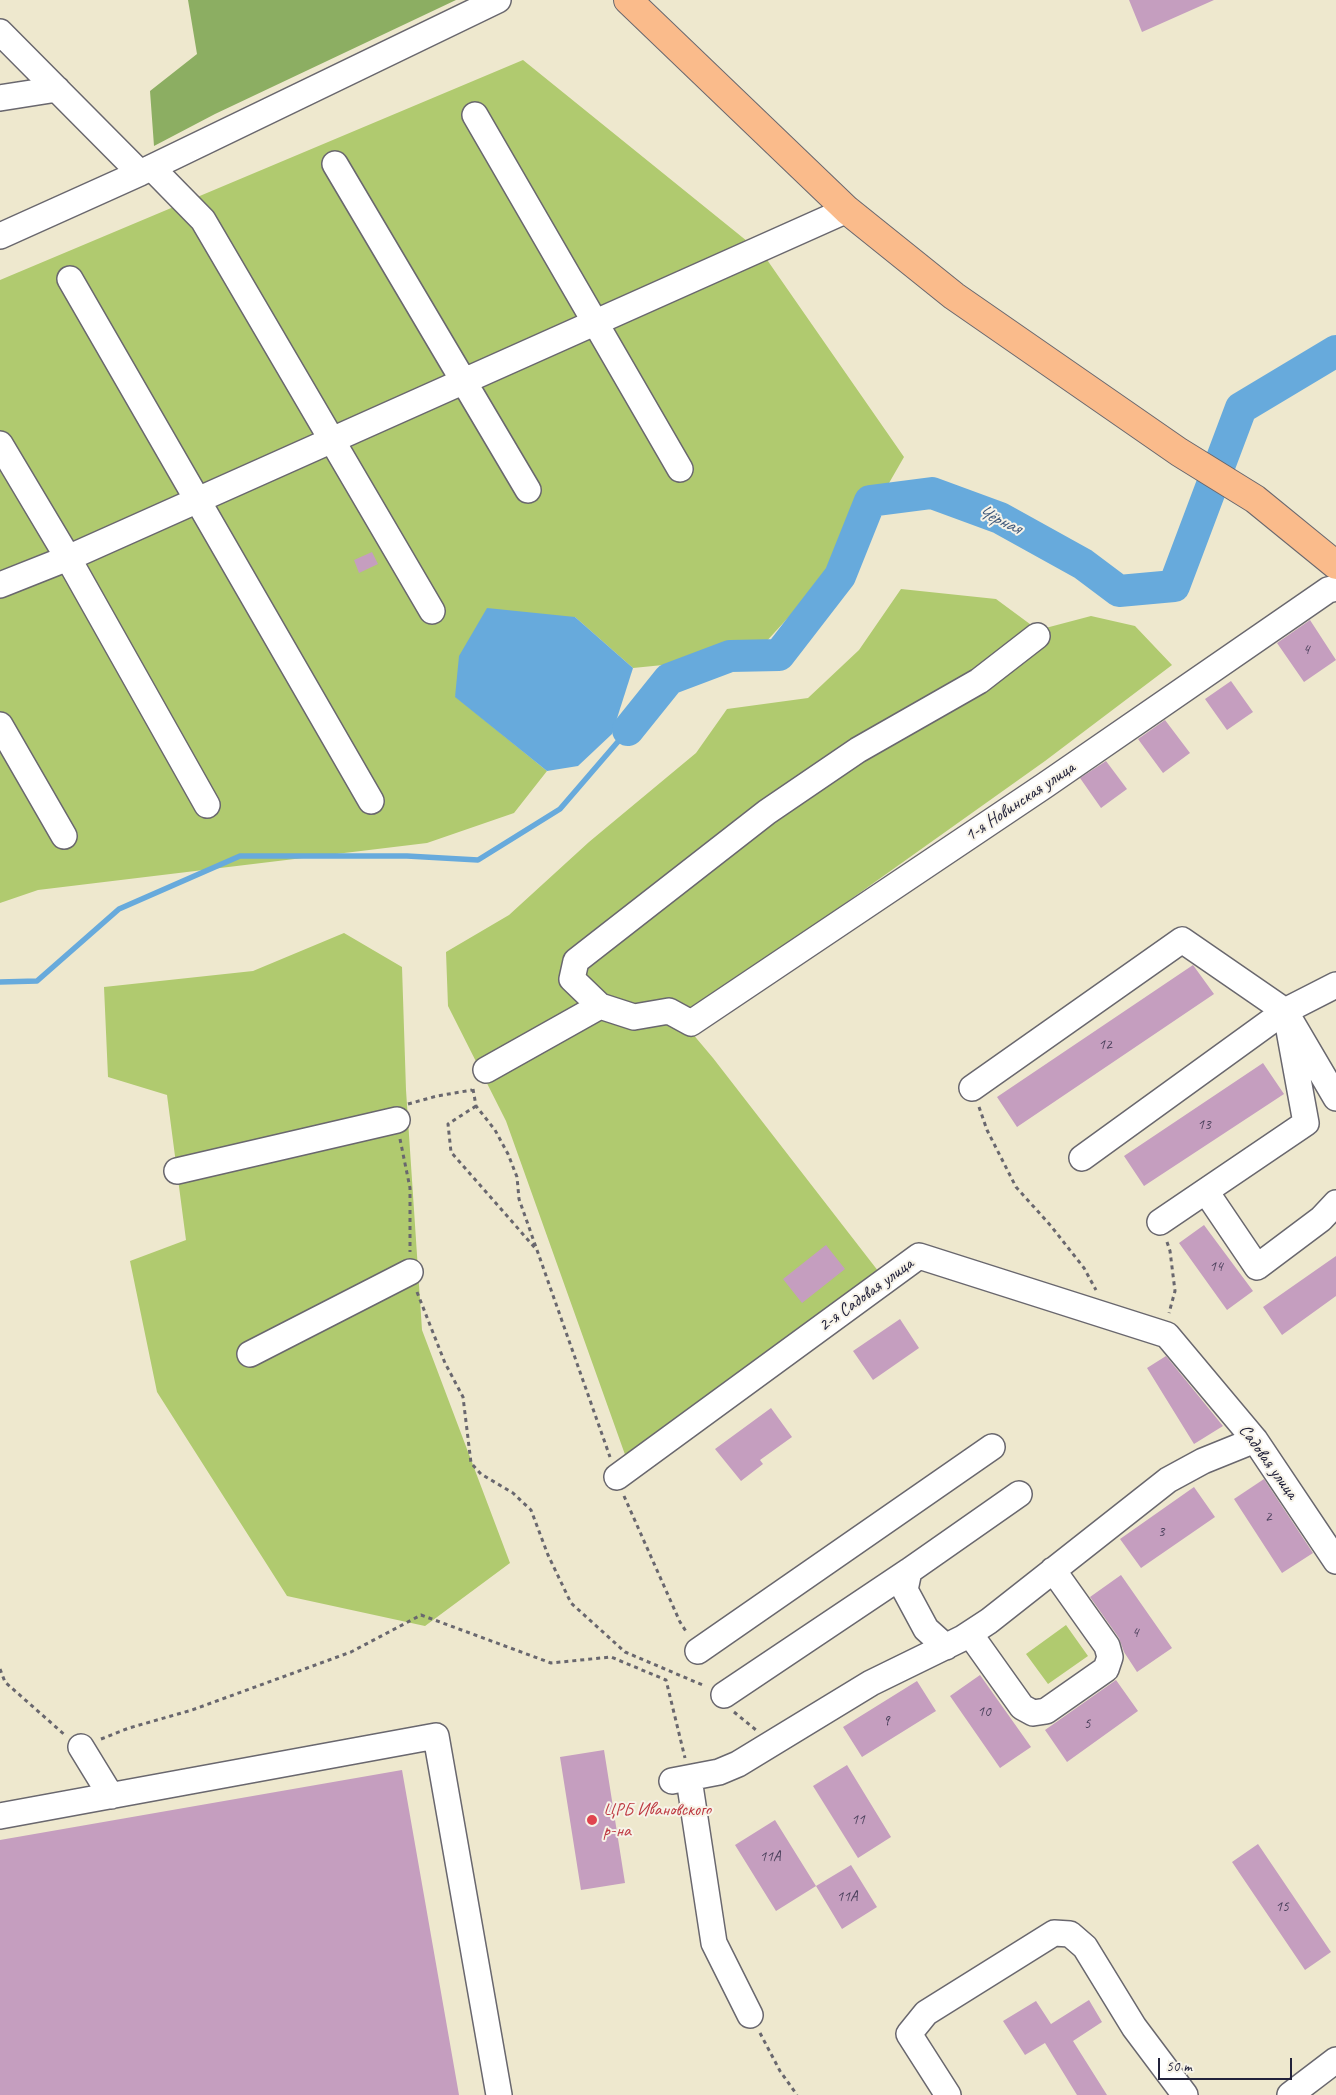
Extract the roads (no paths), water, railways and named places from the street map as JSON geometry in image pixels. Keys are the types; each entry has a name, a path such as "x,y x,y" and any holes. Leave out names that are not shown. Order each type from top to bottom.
{"main road":[{"path":"628,0 847,210 954,296 1179,452 1255,499 1336,565"}],"street":[{"path":"0,236 146,170 498,0"},
{"path":"0,32 57,89 203,220 432,611"},
{"path":"0,98 57,89"},
{"path":"475,115 680,469"},
{"path":"335,164 528,490"},
{"path":"0,585 68,558 847,210"},
{"path":"70,279 371,801"},
{"path":"0,444 68,558 207,805"},
{"name":"1-я Новинская улица","path":"600,1006 634,1017 669,1011 690,1023 1044,786 1328,590 1336,588"},
{"path":"486,1070 600,1006 572,979 576,961 767,812 858,750 979,681 1037,636"},
{"path":"0,725 64,836"},
{"path":"972,1088 1182,940 1285,1010 1336,1098"},
{"path":"1082,1158 1285,1010 1336,985"},
{"path":"1160,1222 1306,1122 1285,1010"},
{"path":"177,1171 397,1120"},
{"path":"1213,1202 1257,1267 1321,1219 1336,1203"},
{"name":"2-я Садовая улица","path":"617,1478 919,1256 1167,1335 1193,1367"},
{"path":"250,1354 410,1272"},
{"name":"Садовая улица","path":"1193,1367 1255,1440 1336,1561"},
{"path":"750,2015 714,1943 681,1780 719,1772 738,1764 870,1683 970,1634 1168,1480 1203,1460 1255,1440"},
{"path":"698,1652 992,1447"},
{"path":"724,1695 1019,1494"},
{"path":"970,1634 1022,1706 1033,1713 1046,1711 1106,1669 1110,1657 1107,1646 1054,1570"},
{"path":"908,1571 905,1590 926,1629 946,1647"},
{"path":"0,1816 436,1736 498,2095"},
{"path":"81,1747 111,1796"},
{"path":"948,2095 909,2034 926,2013 1054,1933 1070,1934 1085,1948 1134,2026 1184,2095"},
{"path":"1290,2095 1336,2060"}],"water":[{"path":"487,608 575,617 633,668 612,734 578,766 547,771 455,697 459,656"}],"waterway":[{"name":"Чёрная","path":"628,730 669,679 730,656 779,655 840,576 870,501 932,493 1000,518 1083,564 1119,591 1174,586 1241,408 1336,351"},
{"path":"0,982 37,981 119,909 240,856 407,856 478,860 560,809 628,730"}],"place":[{"name":"ЦРБ Ивановского р-на","path":"592,1820"}]}
